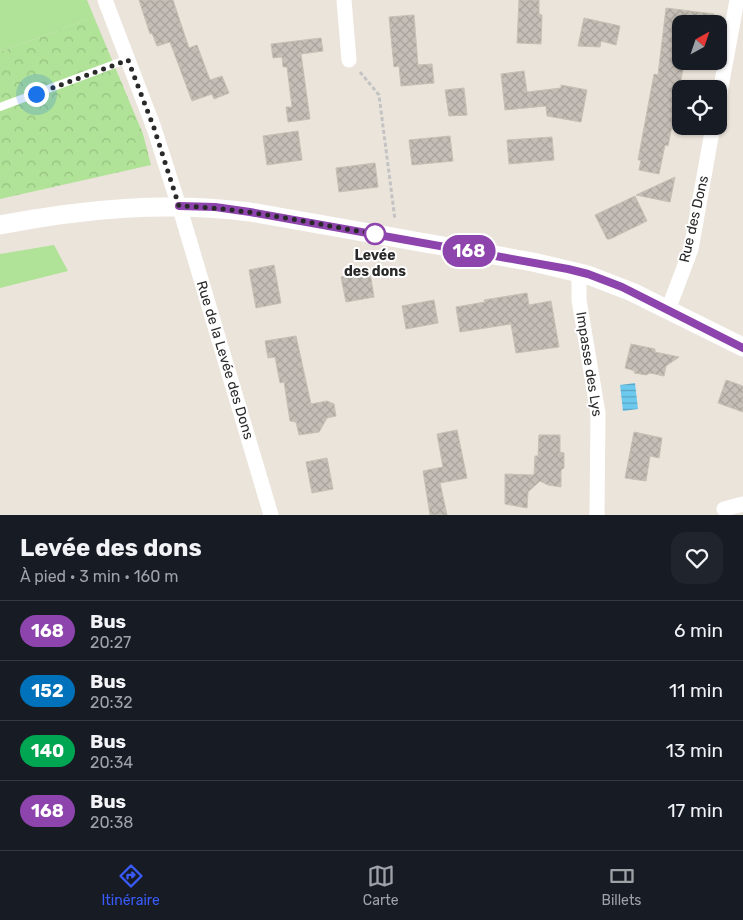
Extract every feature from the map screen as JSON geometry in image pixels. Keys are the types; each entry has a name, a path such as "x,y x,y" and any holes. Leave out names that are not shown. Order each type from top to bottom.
{"street":[{"name":"Rue de la Levée des Dons","path":"105,0 154,128 271,515"},
{"path":"344,0 350,60"},
{"path":"722,80 737,0"},
{"name":"Rue des Dons","path":"668,310 690,249 711,135"},
{"path":"0,225 59,214 123,208 215,207 250,212 533,262 579,272 611,282 743,348"},
{"name":"Impasse des Lys","path":"579,272 579,300 598,413 597,515"},
{"path":"724,509 743,504"}],"lane":[{"path":"0,107 128,60"}],"path":[{"path":"350,60 379,95 396,225"}],"green space":[{"path":"0,0 87,0 94,17 0,52"},
{"path":"94,17 143,134 151,165 0,199 0,52"},
{"path":"54,245 68,271 0,288 0,254"}],"water":[{"path":"635,383 638,409 623,411 620,385"}],"building":[{"path":"139,0 173,0 189,48 197,45 210,80 222,76 229,93 214,99 212,94 192,101 170,42 157,46 152,33 150,34"},
{"path":"519,0 539,0 539,14 542,15 541,44 517,43"},
{"path":"666,8 714,14 672,15 672,70 683,70 681,80 672,80 672,125 668,146 665,145 659,174 639,170 641,160 638,160 654,74 658,75"},
{"path":"414,15 418,65 432,64 434,83 401,86 399,66 394,67 389,17"},
{"path":"584,18 620,26 616,45 601,41 600,47 578,46"},
{"path":"321,38 323,51 301,54 310,119 288,122 286,107 292,107 287,67 283,67 282,57 273,58 271,44"},
{"path":"524,71 527,92 561,88 561,85 587,90 581,122 547,116 546,106 505,110 501,74"},
{"path":"464,88 467,115 449,116 445,90"},
{"path":"298,131 302,160 267,165 263,136"},
{"path":"450,136 453,161 412,165 409,140"},
{"path":"552,137 554,160 509,164 507,140"},
{"path":"375,163 378,187 339,192 336,168"},
{"path":"675,177 670,202 636,195"},
{"path":"635,196 647,221 607,239 595,215"},
{"path":"274,265 281,303 256,308 249,270"},
{"path":"370,272 374,297 346,302 341,277"},
{"path":"527,293 529,305 551,301 559,347 516,353 511,324 460,332 456,307"},
{"path":"434,300 438,323 406,329 402,306"},
{"path":"296,336 311,404 327,401 334,404 336,416 327,418 319,432 299,435 296,422 290,421 284,382 280,383 275,357 268,358 265,341"},
{"path":"631,344 679,357 666,366 664,376 650,373 646,375 634,373 635,371 625,368"},
{"path":"726,380 743,386 743,412 718,403"},
{"path":"457,430 467,478 440,483 447,515 430,515 423,471 443,467 437,434"},
{"path":"634,432 662,438 659,458 650,456 646,481 625,478"},
{"path":"539,435 560,435 560,452 564,453 561,487 548,485 540,481 528,492 527,508 505,504 505,474 534,475 535,456 538,456"},
{"path":"327,458 333,489 312,493 306,462"}],"bus line":[{"name":"168","path":"179,206 215,207 250,212 533,262 588,274 622,287 743,348"}],"place":[{"name":"Levée des dons","path":"375,234"}],"route":[{"path":"36,94 128,60 154,128 179,206 215,207 375,234"}]}
